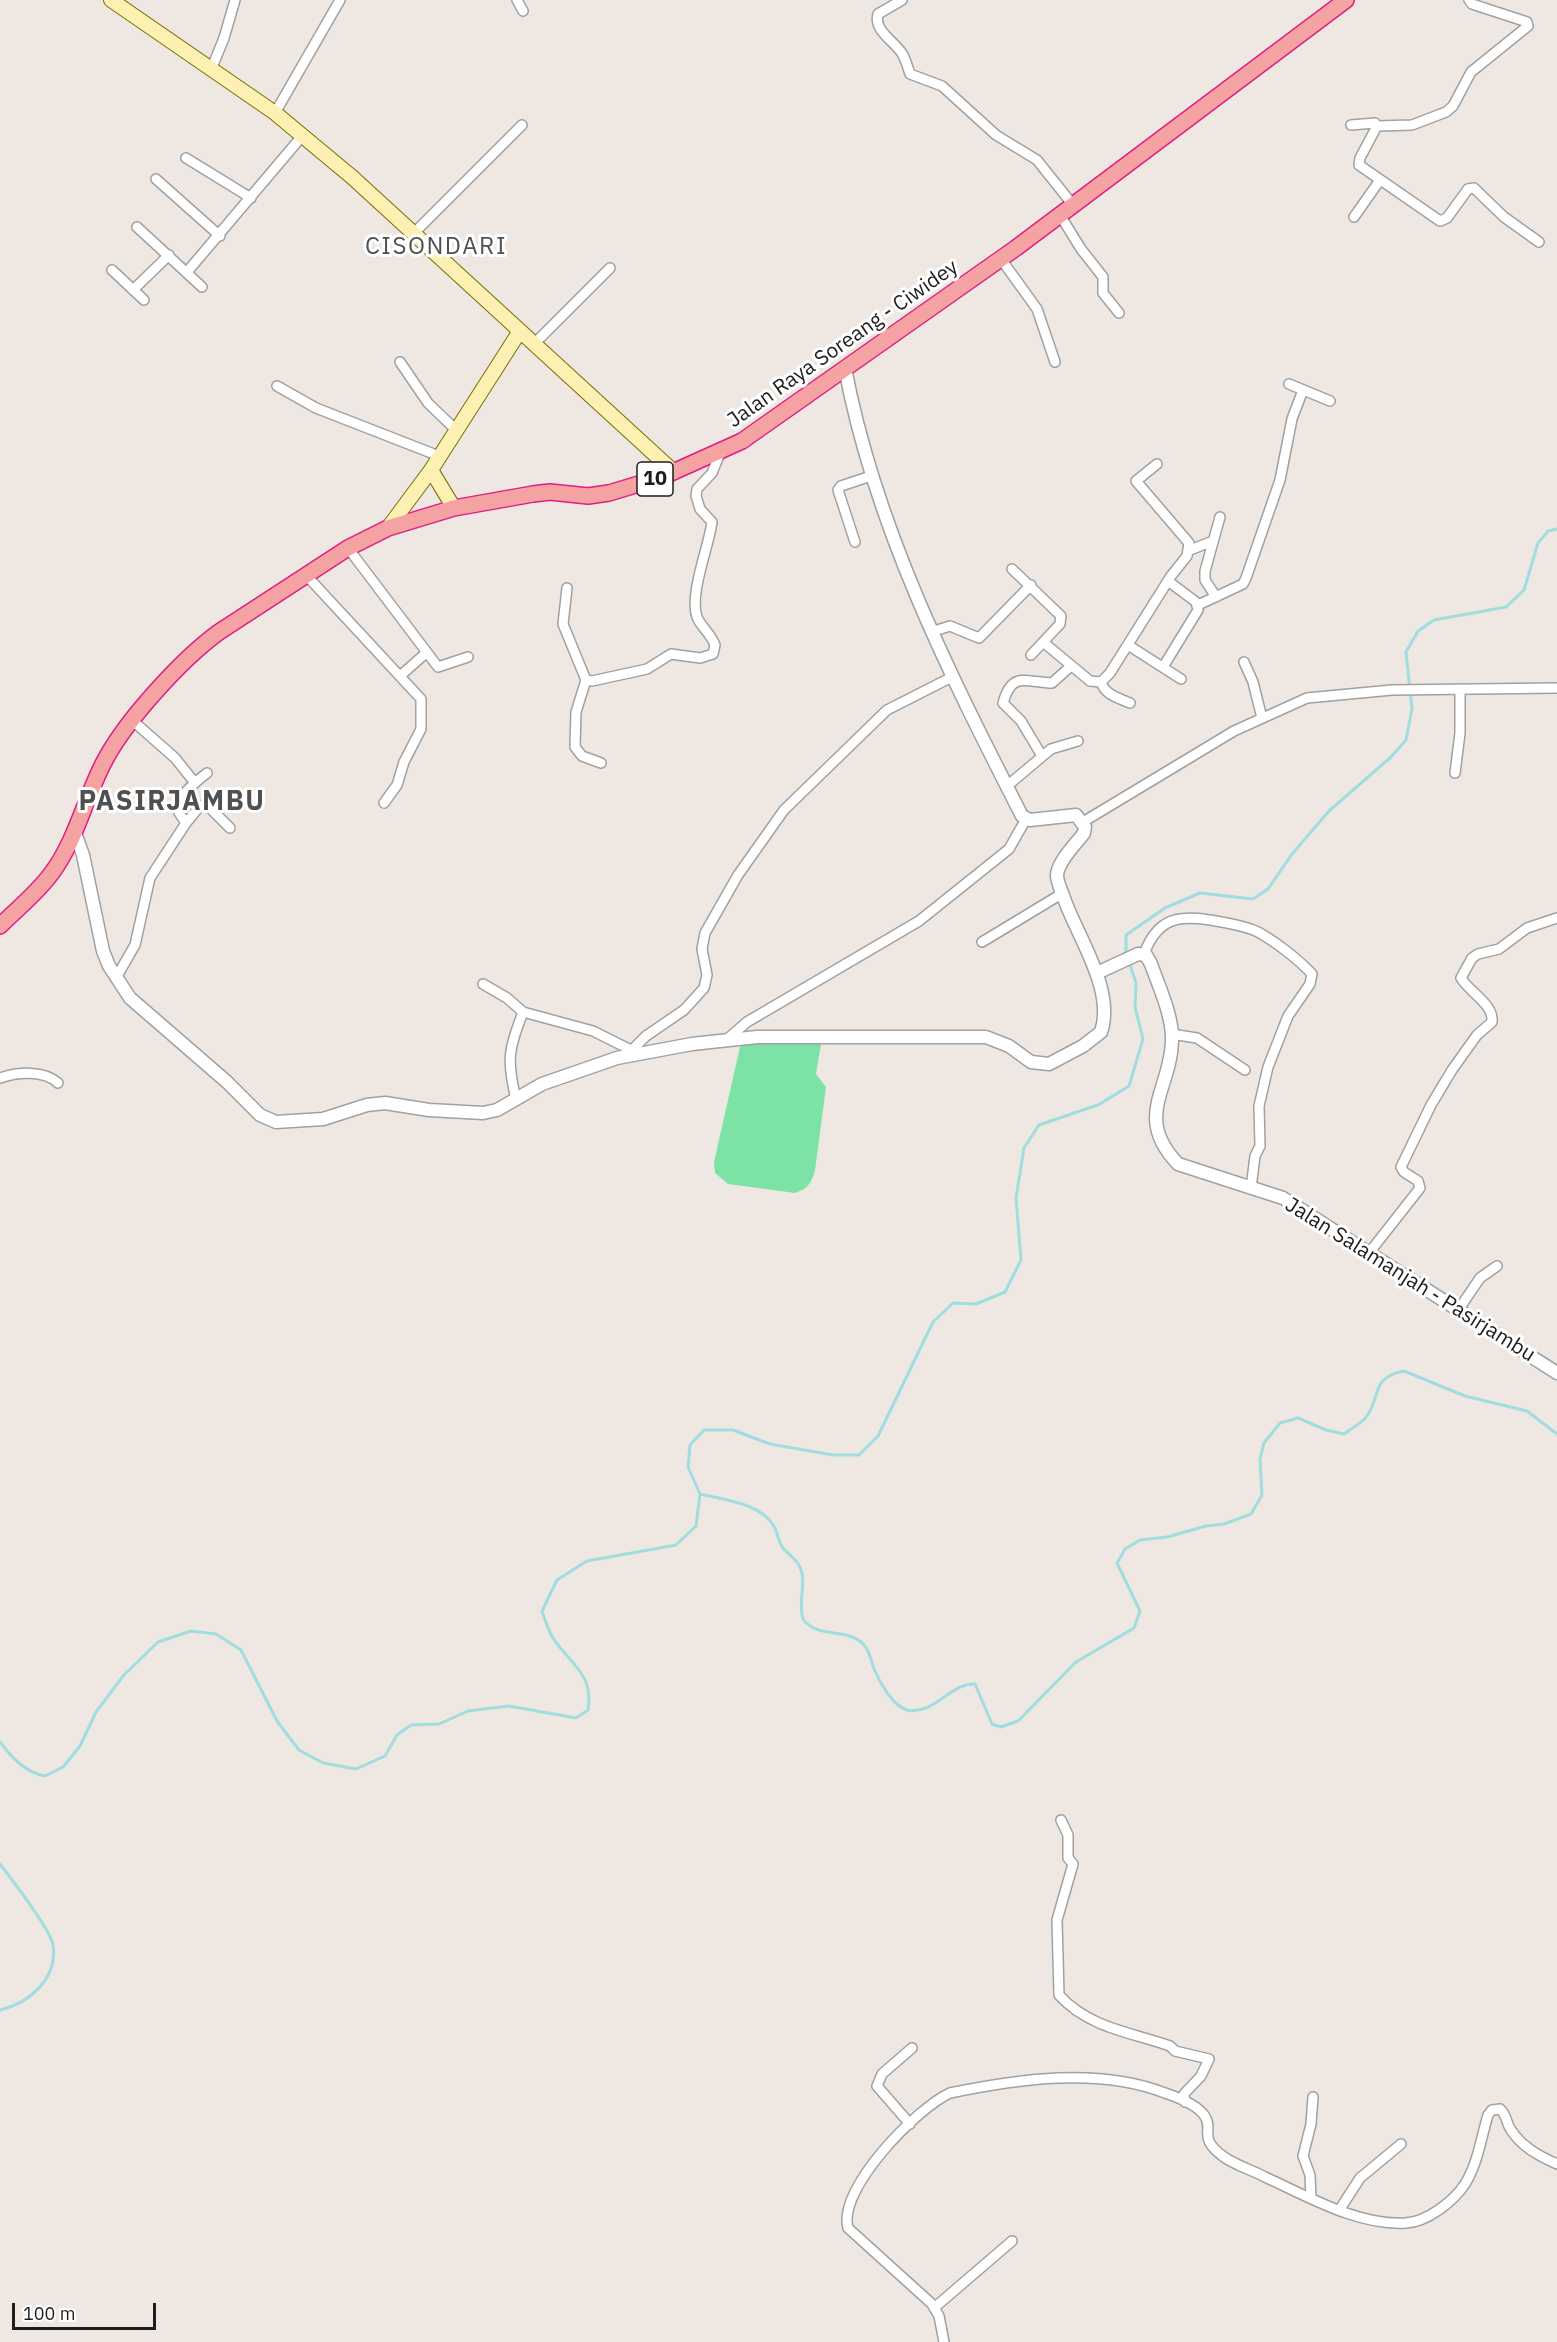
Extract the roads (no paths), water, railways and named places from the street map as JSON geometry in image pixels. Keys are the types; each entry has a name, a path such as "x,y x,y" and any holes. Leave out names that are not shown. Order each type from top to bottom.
{"highway":[{"name":"Jalan Raya Soreang - Ciwidey","path":"0,926 52,873 74,830 104,760 133,721 204,643 348,548 387,528 454,508 550,492 588,496 609,493 674,472 720,453 770,424 845,368 1001,259 1337,3"}],"main road":[{"path":"111,0 275,113 303,135 414,233 674,472"},
{"path":"387,528 431,470 520,331"},
{"path":"431,470 454,508"}],"street":[{"path":"211,70 224,38 235,0"},
{"path":"275,113 340,0"},
{"path":"517,0 523,11"},
{"path":"902,0 880,13 877,19 884,34 903,55 910,74 942,86 996,135 1037,160 1073,205"},
{"path":"1351,125 1375,123 1377,126 1412,125 1431,120 1446,112 1453,106 1471,72 1528,26 1527,22 1472,4 1469,0"},
{"path":"414,233 476,168 522,125"},
{"path":"1377,126 1358,162 1380,180 1440,221 1447,218 1468,189 1474,189 1504,218 1539,242"},
{"path":"187,272 220,236 303,135"},
{"path":"186,158 251,198"},
{"path":"156,179 220,236"},
{"path":"1354,217 1380,180"},
{"path":"1060,215 1081,249 1103,277 1103,293 1119,314"},
{"path":"137,226 202,287"},
{"path":"133,290 169,255"},
{"path":"1001,259 1022,285 1037,309 1055,362"},
{"path":"534,344 610,268"},
{"path":"112,270 144,300"},
{"path":"400,362 428,403 456,430"},
{"path":"845,368 871,476 931,632 1007,786 1026,819"},
{"path":"1289,384 1330,401"},
{"path":"277,386 316,408 440,456"},
{"path":"1163,667 1198,606 1243,584 1280,480 1292,419 1303,390"},
{"path":"586,680 592,681 647,669 671,654 700,658 715,651 712,637 697,616 701,567 711,522 700,509 696,496 697,489 712,473 720,453"},
{"path":"1157,464 1136,482 1185,538 1190,550"},
{"path":"855,542 838,490 841,486 871,476"},
{"path":"1216,597 1205,580 1220,517"},
{"path":"1101,682 1110,673 1190,550 1213,541"},
{"path":"348,548 426,653 441,667 468,657"},
{"path":"1012,569 1061,616 1060,624 1031,655"},
{"path":"306,575 421,699 422,721 397,785 384,803"},
{"path":"1168,581 1198,606"},
{"path":"931,632 950,626 979,638 1031,585"},
{"path":"567,588 563,624 586,680 576,712 575,747 582,756 601,763"},
{"path":"1043,642 1090,681 1101,682"},
{"path":"1128,645 1181,679"},
{"path":"400,676 426,653"},
{"path":"1244,662 1253,682 1262,718"},
{"path":"1042,756 1021,721 1003,703 1012,682 1018,680 1052,683 1071,666"},
{"path":"635,1051 646,1036 684,1010 704,988 706,975 702,949 705,933 738,874 784,810 887,710 952,677"},
{"path":"1101,682 1103,688 1114,697 1130,703"},
{"path":"1083,822 1234,731 1307,698 1392,690 1557,688"},
{"path":"1455,773 1460,740 1460,689"},
{"path":"133,721 175,758 195,783"},
{"path":"1007,786 1057,745 1078,741"},
{"path":"186,822 177,806 195,783 207,773"},
{"path":"116,978 135,945 150,878 186,822 200,806 206,804 230,828"},
{"path":"74,830 83,855 103,951 116,978 130,998 268,1120 302,1122 323,1119 367,1105 385,1103 429,1110 483,1113 497,1110 542,1084 635,1051 757,1038 986,1037 1009,1046 1031,1062 1048,1064 1083,1046 1101,1032 1104,1012 1097,973 1063,893 1057,873 1084,833 1083,822 1076,815 1070,814 1026,819"},
{"path":"725,1041 747,1022 919,921 1009,849 1026,819"},
{"path":"982,942 1063,893"},
{"path":"1097,973 1139,955 1152,934 1160,927 1174,920 1196,917 1257,931 1312,974 1310,984 1288,1016 1268,1067 1259,1106 1260,1146 1255,1156 1251,1188"},
{"path":"1370,1254 1420,1188 1418,1181 1404,1173 1401,1167 1431,1105 1469,1044 1492,1022 1489,1007 1470,991 1461,978 1461,973 1478,954 1499,949 1527,928 1557,918"},
{"name":"Jalan Salamanjah - Pasirjambu","path":"1139,955 1151,964 1172,1034 1171,1051 1157,1098 1156,1119 1160,1138 1169,1154 1185,1168 1282,1198 1557,1373"},
{"path":"483,984 507,998 523,1012 593,1031 635,1051"},
{"path":"516,1099 508,1060 523,1012"},
{"path":"1172,1034 1197,1038 1245,1070"},
{"path":"0,1077 16,1074 43,1074 50,1076 58,1083"},
{"path":"1459,1309 1480,1278 1497,1266"},
{"path":"1061,1820 1068,1835 1068,1858 1072,1864 1057,1920 1059,1995 1083,2016 1099,2025 1170,2046 1175,2051 1209,2059 1201,2076 1184,2094 1185,2102"},
{"path":"910,2124 877,2086 882,2074 912,2048"},
{"path":"944,2342 939,2316 934,2307 848,2228 845,2219 851,2200 862,2180 910,2124 941,2097 950,2093 1063,2076 1133,2085 1163,2092 1185,2102 1204,2115 1208,2126 1206,2136 1210,2145 1225,2158 1340,2209 1367,2218 1407,2223 1420,2219 1447,2204 1464,2186 1475,2165 1488,2115 1492,2110 1500,2109 1505,2114 1510,2128 1521,2143 1538,2156 1557,2164"},
{"path":"1311,2198 1310,2175 1303,2156 1311,2124 1313,2097"},
{"path":"1340,2209 1360,2178 1401,2144"},
{"path":"934,2307 1012,2241"}],"waterway":[{"path":"1126,956 1126,935 1165,908 1200,893 1253,899 1268,889 1292,854 1329,811 1391,757 1406,740 1412,709 1406,652 1418,631 1434,620 1506,607 1524,590 1538,543 1548,531 1557,529"},
{"path":"0,1742 9,1754 38,1774 45,1776 63,1767 80,1746 96,1712 124,1675 158,1642 191,1631 216,1634 241,1650 277,1721 299,1750 323,1763 356,1769 385,1756 397,1735 411,1725 439,1724 468,1711 509,1706 576,1718 588,1710 589,1698 584,1678 553,1638 542,1611 557,1580 587,1561 676,1545 696,1526 700,1494 688,1467 690,1445 704,1430 733,1430 770,1444 833,1455 859,1455 878,1436 933,1322 953,1303 976,1304 1005,1292 1021,1260 1016,1198 1024,1148 1039,1125 1098,1105 1129,1086 1143,1039 1135,1007 1136,983 1129,962"},
{"path":"700,1494 751,1507 768,1518 774,1526 781,1546 801,1569 803,1619 816,1629 849,1636 864,1645 880,1682 902,1708 916,1711 934,1704 958,1688 975,1684 992,1724 1001,1727 1018,1721 1076,1662 1134,1628 1140,1611 1117,1563 1125,1549 1140,1540 1167,1537 1206,1526 1224,1524 1251,1514 1262,1495 1260,1459 1264,1443 1280,1423 1298,1418 1326,1430 1344,1434 1367,1416 1381,1383 1386,1378 1404,1371 1465,1396 1527,1411 1557,1434"},
{"path":"0,1864 30,1904 45,1927 53,1945 51,1969 39,1988 21,2002 0,2010"}],"district":[{"name":"CISONDARI","path":"436,247"},
{"name":"PASIRJAMBU","path":"172,802"}]}
